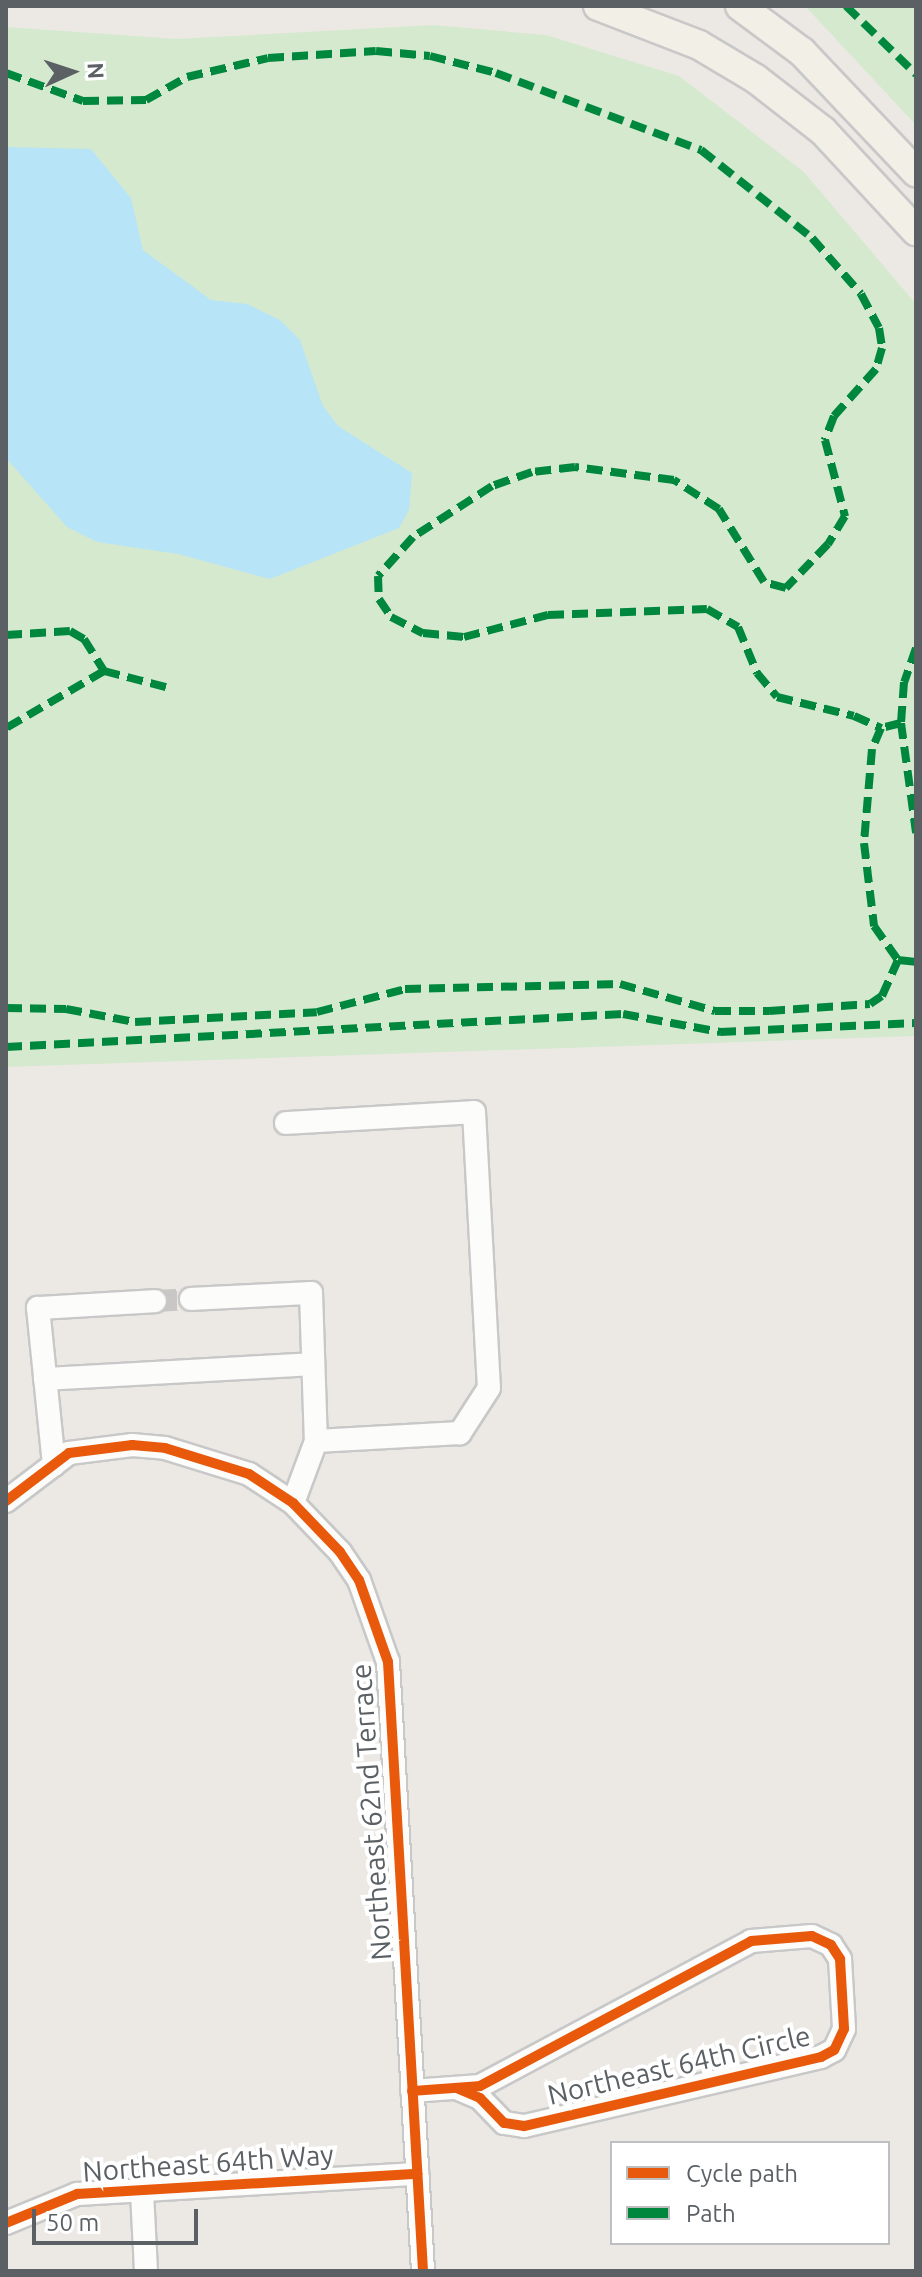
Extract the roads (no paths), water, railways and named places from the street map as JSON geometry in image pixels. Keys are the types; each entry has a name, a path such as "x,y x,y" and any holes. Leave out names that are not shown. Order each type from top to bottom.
{"main road":[{"path":"598,6 699,45 756,79 823,131 916,231"},
{"path":"740,6 802,52 916,172"}],"street":[{"path":"286,1123 474,1112 489,1388 460,1433 316,1441"},
{"path":"191,1299 311,1293 316,1441 293,1503"},
{"path":"54,1465 38,1308 155,1301"},
{"path":"45,1379 313,1364"},
{"name":"Northeast 62nd Terrace","path":"6,1501 69,1453 132,1445 165,1448 249,1474 293,1503 340,1552 359,1580 388,1662 423,2271"},
{"name":"Northeast 64th Circle","path":"412,2091 480,2086 751,1941 812,1936 831,1945 840,1959 844,2029 834,2050 821,2057 524,2126 504,2123 480,2098 459,2089"},
{"name":"Northeast 64th Way","path":"6,2223 77,2194 417,2174"},
{"path":"142,2192 146,2271"}],"water":[{"path":"6,147 91,149 131,198 143,250 211,300 247,304 280,320 300,340 323,406 338,426 412,473 409,510 399,528 270,579 178,554 97,542 67,527 6,458"}],"tunnel":[{"path":"155,1301 191,1299"}]}
